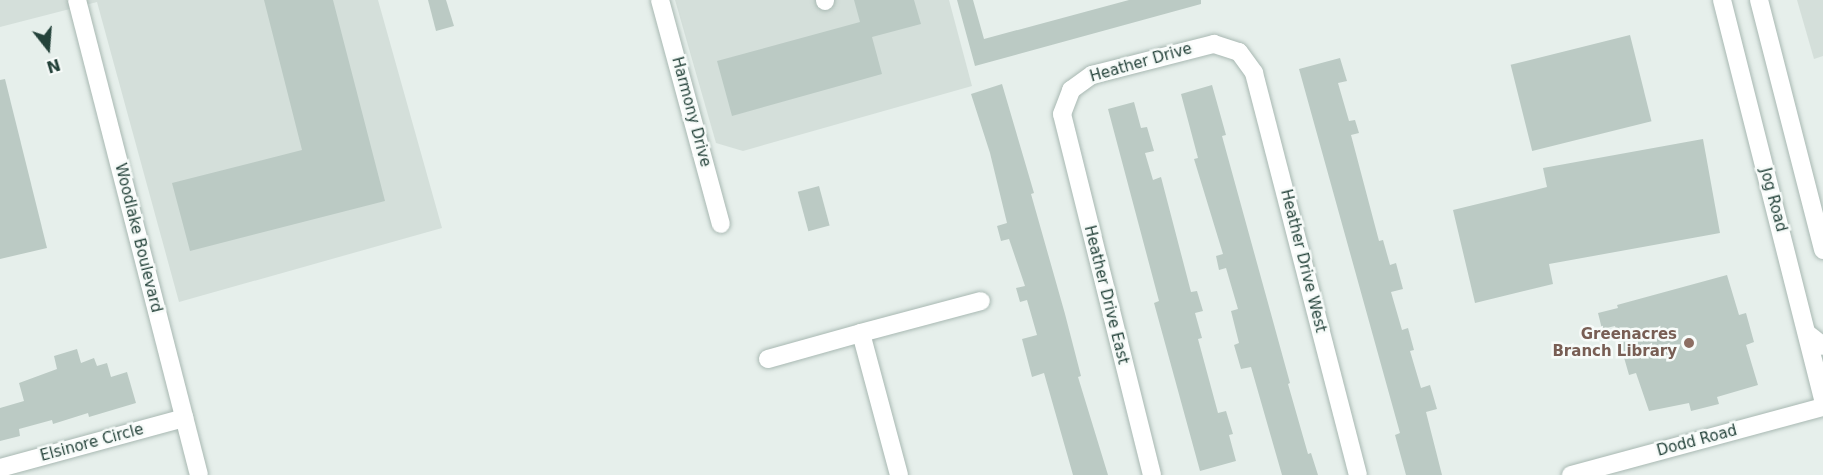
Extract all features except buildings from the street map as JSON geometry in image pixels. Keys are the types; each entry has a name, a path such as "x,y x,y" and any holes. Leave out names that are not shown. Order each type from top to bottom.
{"street":[{"name":"Woodlake Boulevard","path":"77,0 199,475"},
{"name":"Harmony Drive","path":"660,0 721,224"},
{"name":"Jog Road","path":"1722,0 1816,341 1823,400"},
{"path":"1759,0 1823,250"},
{"name":"Heather Drive","path":"1062,114 1071,90 1092,75 1202,45 1227,46 1239,52"},
{"name":"Heather Drive West","path":"1239,52 1254,73 1358,475"},
{"name":"Heather Drive East","path":"1062,114 1152,475"},
{"path":"768,359 981,301"},
{"path":"861,333 899,475"},
{"name":"Dodd Road","path":"1571,475 1823,407"},
{"name":"Elsinore Circle","path":"13,469 184,418"}],"shaded area":[{"path":"0,0 378,0 442,228 179,302 97,2 0,27"},
{"path":"675,0 949,0 972,86 743,151 716,143"},
{"path":"1797,0 1823,0 1823,56 1814,59"}],"place":[{"name":"Greenacres Branch Library","path":"1689,343"}]}
